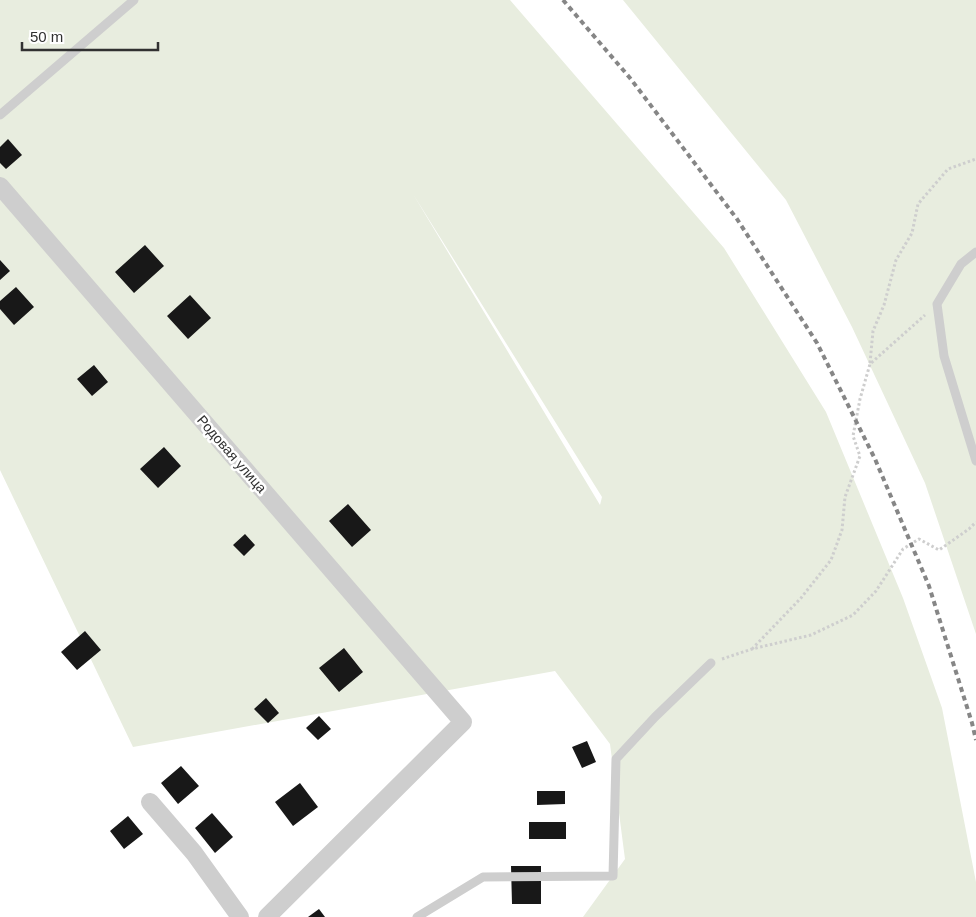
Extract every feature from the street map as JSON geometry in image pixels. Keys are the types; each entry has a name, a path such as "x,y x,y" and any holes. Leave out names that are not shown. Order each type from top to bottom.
{"street":[{"name":"Родовая улица","path":"0,186 463,722 267,917"},
{"path":"150,802 194,853 240,917"}],"lane":[{"path":"0,115 134,0"},
{"path":"976,252 961,264 937,304 944,356 976,461"},
{"path":"418,917 483,877 613,876 616,759 655,717 711,663"}],"path":[{"path":"752,649 801,598 831,560 842,530 844,497 860,456 853,436 860,399 870,364 873,331 884,305 896,260 912,233 918,204 948,170 976,159"},
{"path":"870,364 937,304"},
{"path":"711,663 752,649 811,635 853,615 876,591 903,549 919,540 939,550 976,522"}],"shaded area":[{"path":"0,0 510,0 724,248 826,412 903,598 942,708 976,882 976,917 583,917 625,859 610,744 555,671 133,747 0,470","holes":["413,194 602,497 600,505"]},
{"path":"623,0 976,0 976,634 925,483 852,327 786,200"}],"building":[{"path":"8,139 22,155 6,169 0,163 0,147"},
{"path":"145,245 164,266 134,293 115,272"},
{"path":"0,260 10,271 0,280"},
{"path":"16,287 34,307 14,325 0,309 0,301"},
{"path":"190,295 211,318 188,339 167,316"},
{"path":"94,365 108,382 92,396 77,379"},
{"path":"164,447 181,466 158,488 140,469"},
{"path":"348,504 371,530 352,547 329,521"},
{"path":"245,534 255,545 244,556 233,545"},
{"path":"85,631 101,650 77,670 61,652"},
{"path":"344,648 363,672 339,692 319,668"},
{"path":"266,698 279,713 268,723 254,709"},
{"path":"319,716 331,729 318,740 306,728"},
{"path":"587,741 596,762 582,768 572,747"},
{"path":"181,766 199,786 178,804 161,783"},
{"path":"300,783 318,807 293,826 275,802"},
{"path":"537,791 565,791 565,804 537,805"},
{"path":"212,813 233,837 215,853 195,828"},
{"path":"128,816 143,834 124,849 110,831"},
{"path":"529,822 566,822 566,839 529,839"},
{"path":"511,866 541,866 541,904 512,904"},
{"path":"319,909 325,917 308,917"}],"railway":[{"path":"563,0 630,78 737,219 817,343 875,459 929,586 976,740"}]}
